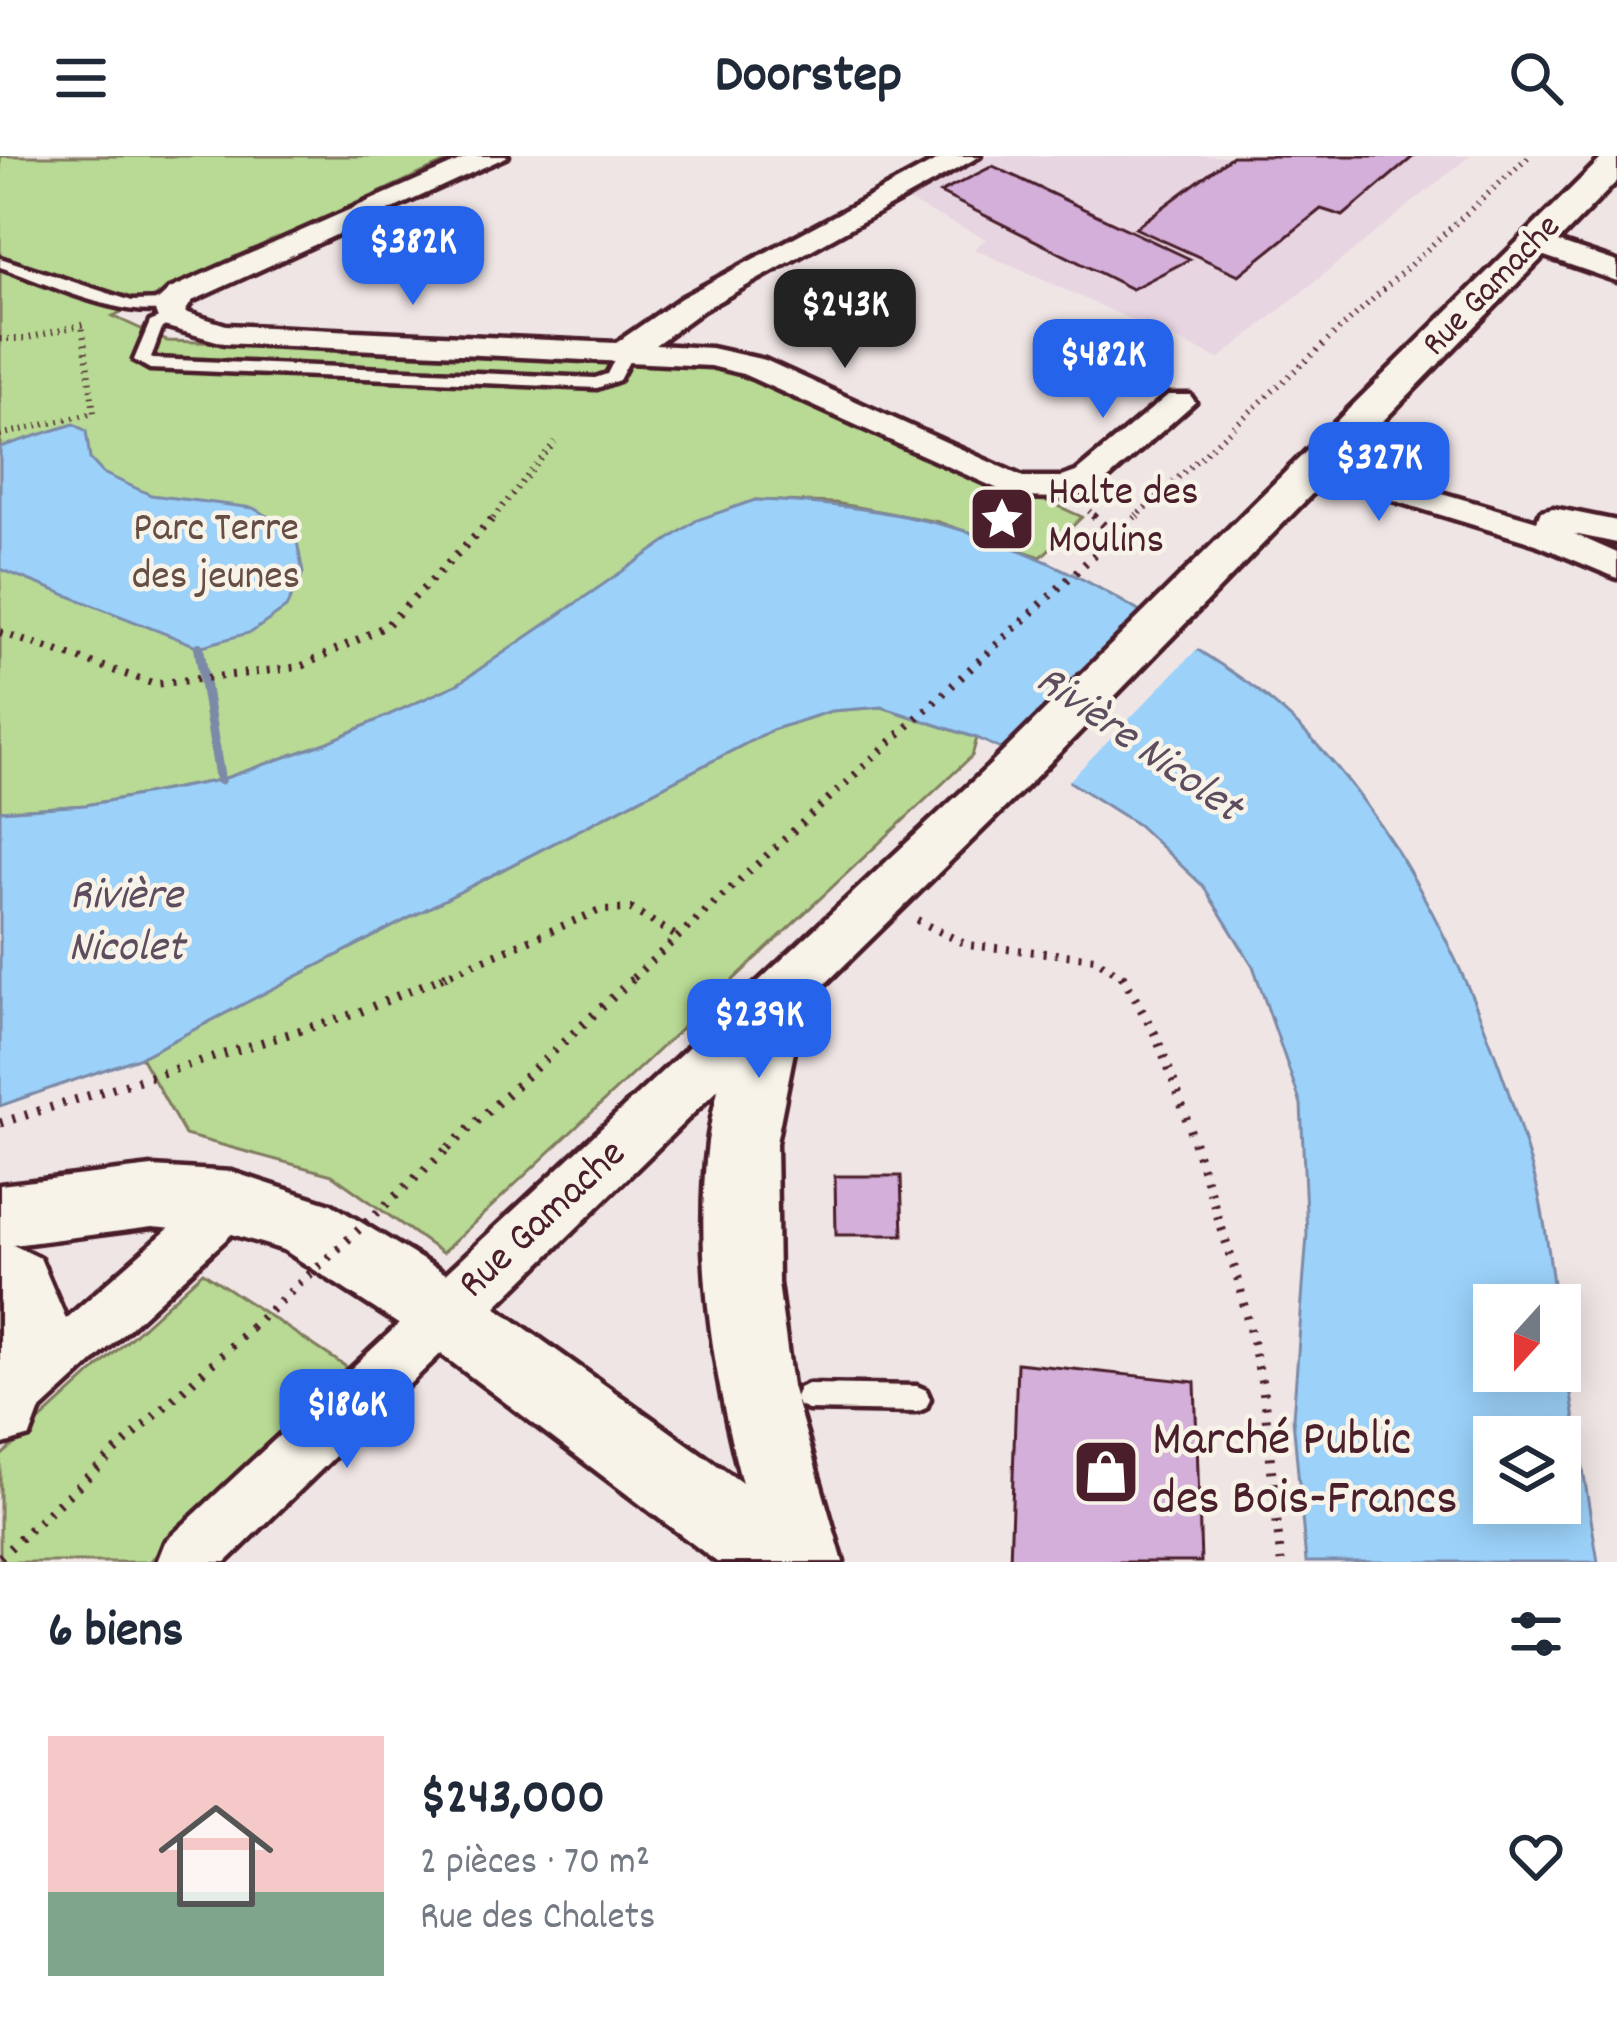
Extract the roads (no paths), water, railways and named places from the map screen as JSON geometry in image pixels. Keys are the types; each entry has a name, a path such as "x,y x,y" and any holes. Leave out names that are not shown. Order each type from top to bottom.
{"main road":[{"path":"770,1006 742,1143 742,1283 754,1386 803,1562"},
{"path":"0,1216 63,1204 152,1197 232,1203 307,1226 446,1314 783,1562"},
{"path":"0,1273 14,1281 33,1328 1,1411"}],"street":[{"path":"169,311 494,156"},
{"path":"627,350 692,304 966,156"},
{"name":"Rue Gamache","path":"185,1562 1005,779 1617,162"},
{"path":"1534,243 1617,272"},
{"path":"169,311 224,334 711,357 754,367 1016,487 1074,487 1179,402"},
{"path":"1319,467 1548,536 1617,567"},
{"path":"1462,513 1568,520 1617,532"},
{"path":"1,1411 232,1203"}],"lane":[{"path":"0,262 131,306 169,311"},
{"path":"169,311 155,325 142,360 150,364 597,383 613,377 627,350"},
{"path":"808,1397 917,1399"}],"water":[{"path":"74,424 86,431 90,459 103,473 151,495 253,508 295,531 303,573 286,608 252,632 199,647 0,569 0,447"},
{"name":"Rivière Nicolet","path":"755,500 874,511 979,535 1078,577 1247,682 1307,734 1353,788 1432,912 1492,1047 1539,1195 1553,1284 1473,1284 1473,1392 1571,1392 1574,1416 1473,1416 1473,1524 1581,1524 1581,1457 1598,1562 1306,1562 1293,1418 1307,1235 1301,1104 1253,966 1203,886 1138,825 1067,780 977,738 882,707 831,711 772,730 141,1057 0,1106 0,811 86,805 220,780 326,743 458,684 697,520"}],"waterway":[{"path":"199,647 220,780"}],"place":[{"name":"Halte des Moulins","path":"1002,519"},
{"name":"Marché Public des Bois-Francs","path":"1106,1472"}],"park label":[{"name":"Parc Terre des jeunes","path":"216,555"}]}
